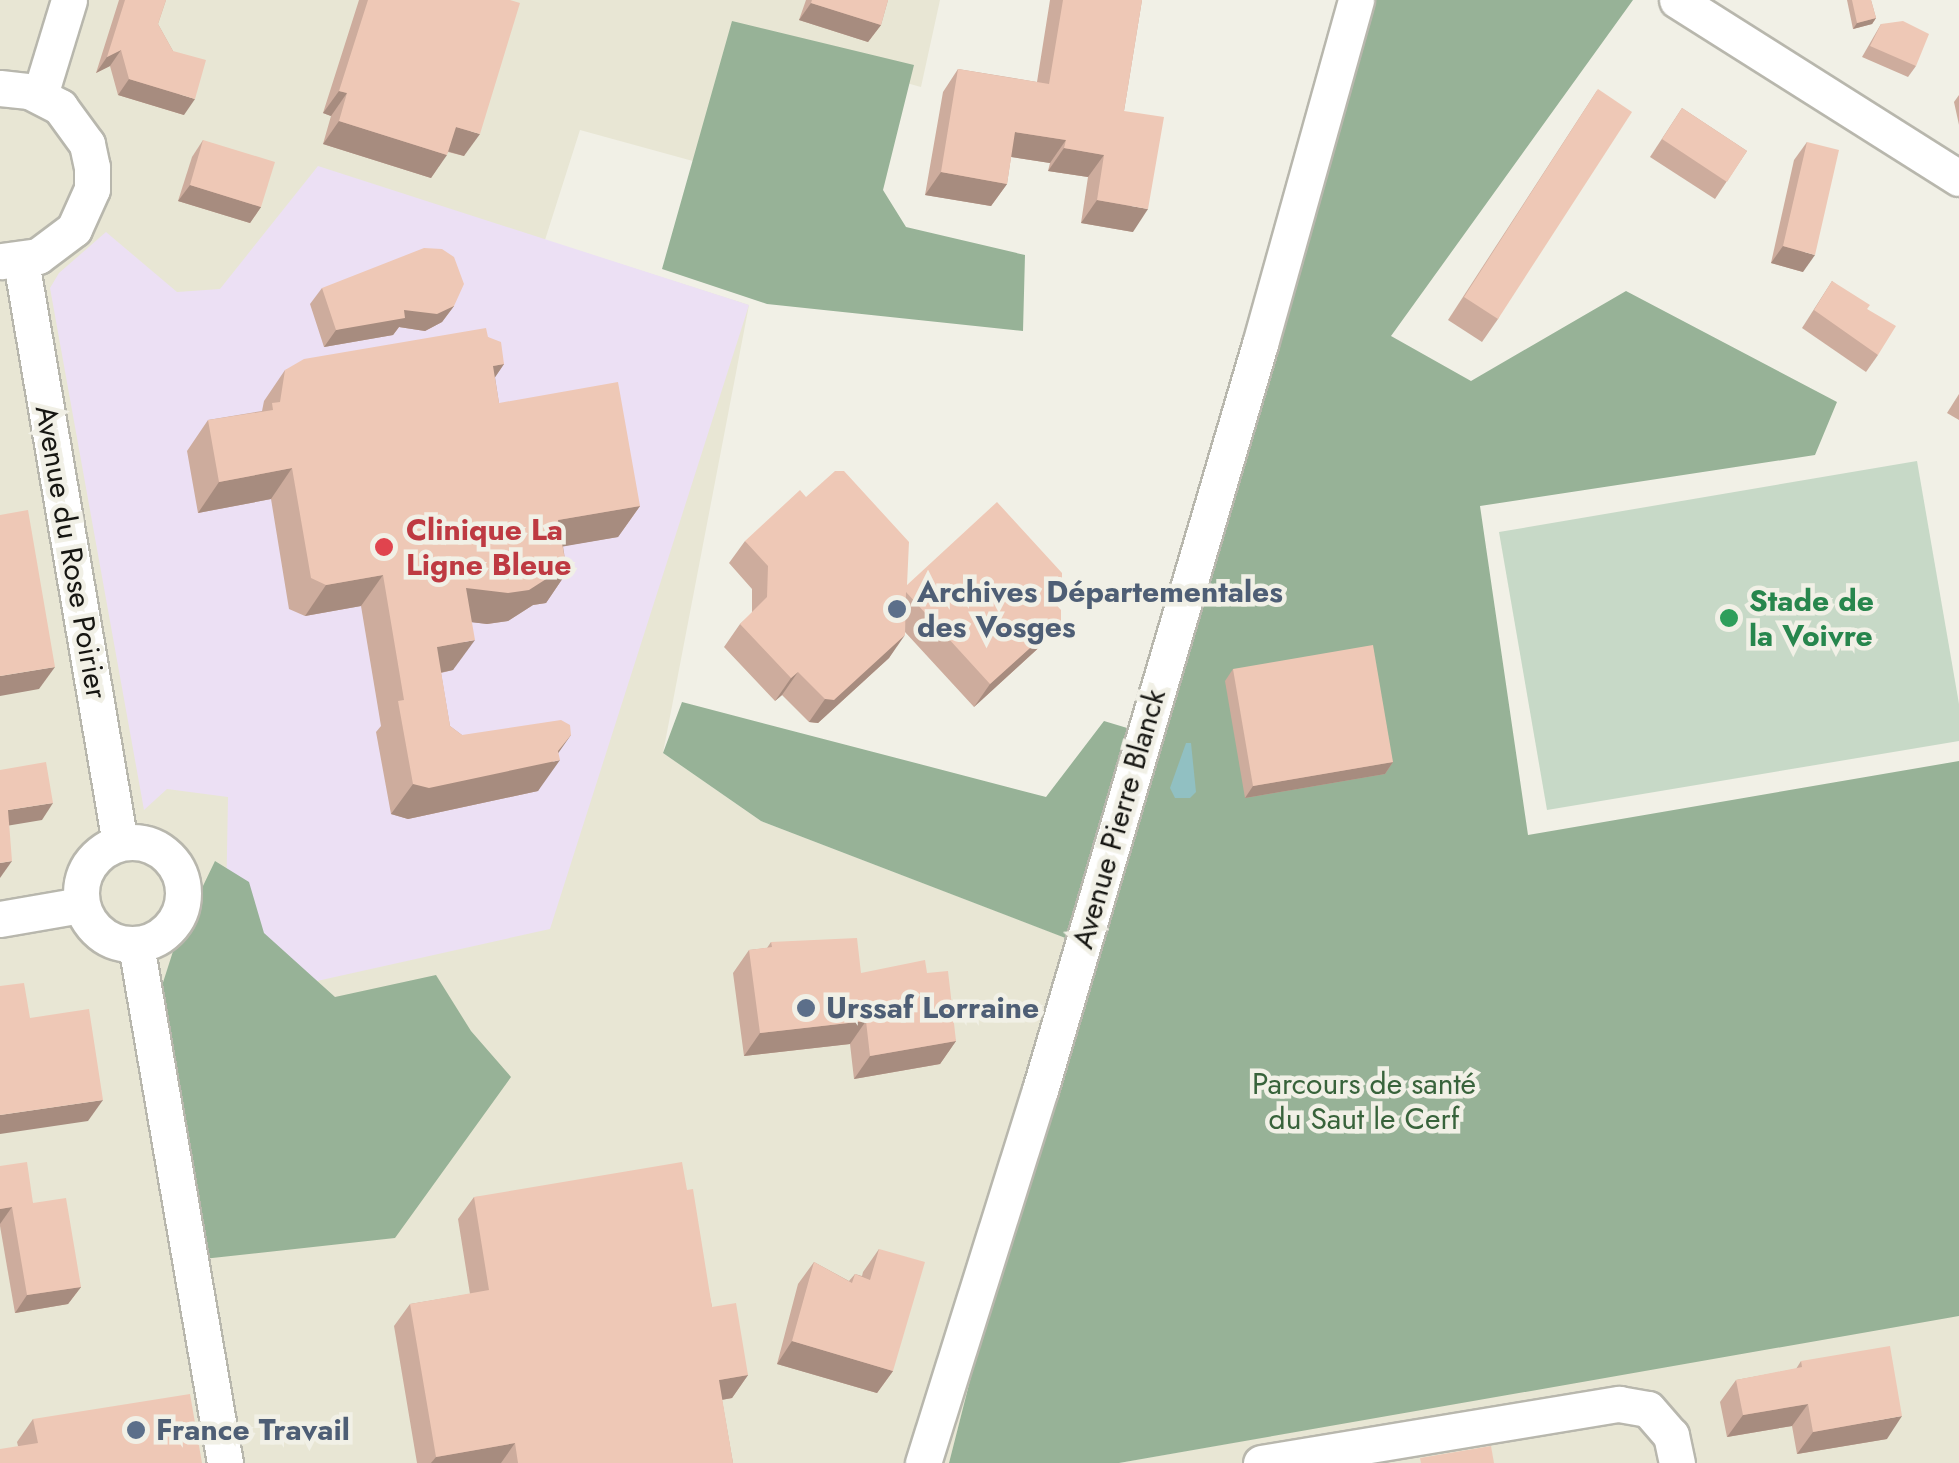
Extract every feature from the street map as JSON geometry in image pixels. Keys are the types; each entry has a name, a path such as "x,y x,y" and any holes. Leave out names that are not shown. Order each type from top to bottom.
{"street":[{"path":"19,91 45,0"},
{"path":"19,91 69,0"},
{"name":"Avenue Pierre Blanck","path":"923,1463 1051,1053 1260,344 1356,0"},
{"path":"1678,0 1959,178"},
{"path":"10,261 54,248 74,229 92,189 92,167 82,134 60,107 19,91"},
{"name":"Avenue du Rose Poirier","path":"10,261 120,843"},
{"path":"120,843 154,846 178,870 183,886 177,919 153,941 136,945 108,939 86,919 81,905 84,873 93,859 120,843"},
{"path":"0,919 81,905"},
{"path":"136,945 226,1463"},
{"path":"1260,1463 1619,1404 1648,1409 1671,1435 1677,1463"}],"shaded area":[{"path":"0,0 940,0 921,87 744,38 711,166 580,130 545,240 749,305 663,753 761,821 1082,944 949,1463 0,1463"},
{"name":"Clinique La Ligne Bleue","path":"318,166 749,305 550,929 308,983 226,907 228,797 167,789 144,810 50,288 59,273 106,232 177,292 220,289"},
{"path":"1959,1316 1959,1463 1119,1463 1904,1323"}],"green space":[{"name":"Parcours de santé du Saut le Cerf","path":"1362,0 1633,0 1391,336 1471,381 1626,291 1837,402 1815,455 1480,506 1528,835 1959,761 1959,1316 1119,1463 949,1463 1081,944 761,821 663,753 682,702 1046,797 1104,721 1147,734"},
{"path":"732,21 914,65 883,190 906,227 1025,255 1023,331 767,304 662,269"},
{"name":"Stade de la Voivre","path":"1917,461 1959,704 1959,741 1547,810 1499,532"},
{"path":"215,861 249,882 264,933 335,997 436,975 471,1031 511,1077 395,1238 203,1259 150,1023 176,942"}],"water":[{"path":"1186,743 1191,743 1196,792 1190,798 1175,798 1170,788"}],"building":[{"path":"125,0 166,0 158,24 173,51 206,60 195,99 129,79 121,50 107,57"},
{"path":"368,0 520,3 480,134 456,127 447,155 339,121 347,93 339,91"},
{"path":"888,0 881,25 811,3"},
{"path":"1063,0 1142,0 1124,111 1164,117 1148,209 1097,200 1104,155 1064,148 1066,140 1015,132 1007,184 941,172 958,69 1049,84"},
{"path":"1852,0 1871,0 1876,18 1857,23"},
{"path":"1903,21 1929,34 1916,66 1870,46 1881,24"},
{"path":"1598,89 1632,112 1498,319 1464,297"},
{"path":"1682,108 1747,151 1727,182 1662,139"},
{"path":"203,140 275,162 261,207 190,185"},
{"path":"1807,142 1839,150 1815,255 1783,246"},
{"path":"424,248 442,249 454,257 464,284 454,306 437,314 404,310 405,318 336,330 322,288"},
{"path":"1832,281 1896,326 1878,355 1814,310"},
{"path":"486,328 488,337 501,342 504,364 493,366 499,403 618,382 640,506 558,520 567,572 554,574 529,590 508,593 466,588 475,640 437,647 450,726 462,735 561,720 570,725 571,735 558,751 560,760 429,788 413,784 398,701 404,700 383,575 326,585 311,578 292,468 219,482 208,420 273,410 272,403 280,402 285,370 304,359"},
{"name":"Archives Départementales des Vosges","path":"835,471 844,471 909,542 907,585 997,502 1062,573 1062,582 1047,595 1061,610 1061,620 990,684 906,592 905,635 834,700 825,699 798,672 791,678 740,624 767,597 768,566 745,541 800,490 806,497"},
{"path":"28,510 55,667 0,676 0,515"},
{"path":"1373,645 1393,762 1253,786 1233,669"},
{"path":"46,762 53,803 8,810 12,861 0,863 0,770"},
{"path":"857,938 861,973 925,960 927,973 948,971 956,1041 870,1056 866,1021 760,1033 749,950 772,947 771,942"},
{"path":"24,983 30,1018 89,1009 103,1100 0,1115 0,986"},
{"path":"27,1162 33,1203 66,1198 81,1287 27,1295 12,1207 0,1209 0,1166"},
{"path":"682,1162 687,1190 693,1189 712,1307 736,1303 748,1375 719,1380 733,1463 518,1463 515,1443 436,1457 410,1304 489,1290 474,1197"},
{"path":"879,1249 925,1262 893,1371 792,1341 814,1262 852,1283 855,1274 870,1280"},
{"path":"1890,1346 1902,1416 1813,1432 1808,1404 1743,1415 1736,1380 1802,1367 1801,1361"},
{"path":"190,1394 202,1463 0,1463 0,1449 38,1443 33,1419"},
{"path":"1491,1446 1494,1463 1421,1463 1420,1458"}],"place":[{"name":"Clinique La Ligne Bleue","path":"384,547"},
{"name":"Archives Départementales des Vosges","path":"897,609"},
{"name":"Stade de la Voivre","path":"1729,618"},
{"name":"Urssaf Lorraine","path":"806,1008"},
{"name":"France Travail","path":"136,1430"}]}
